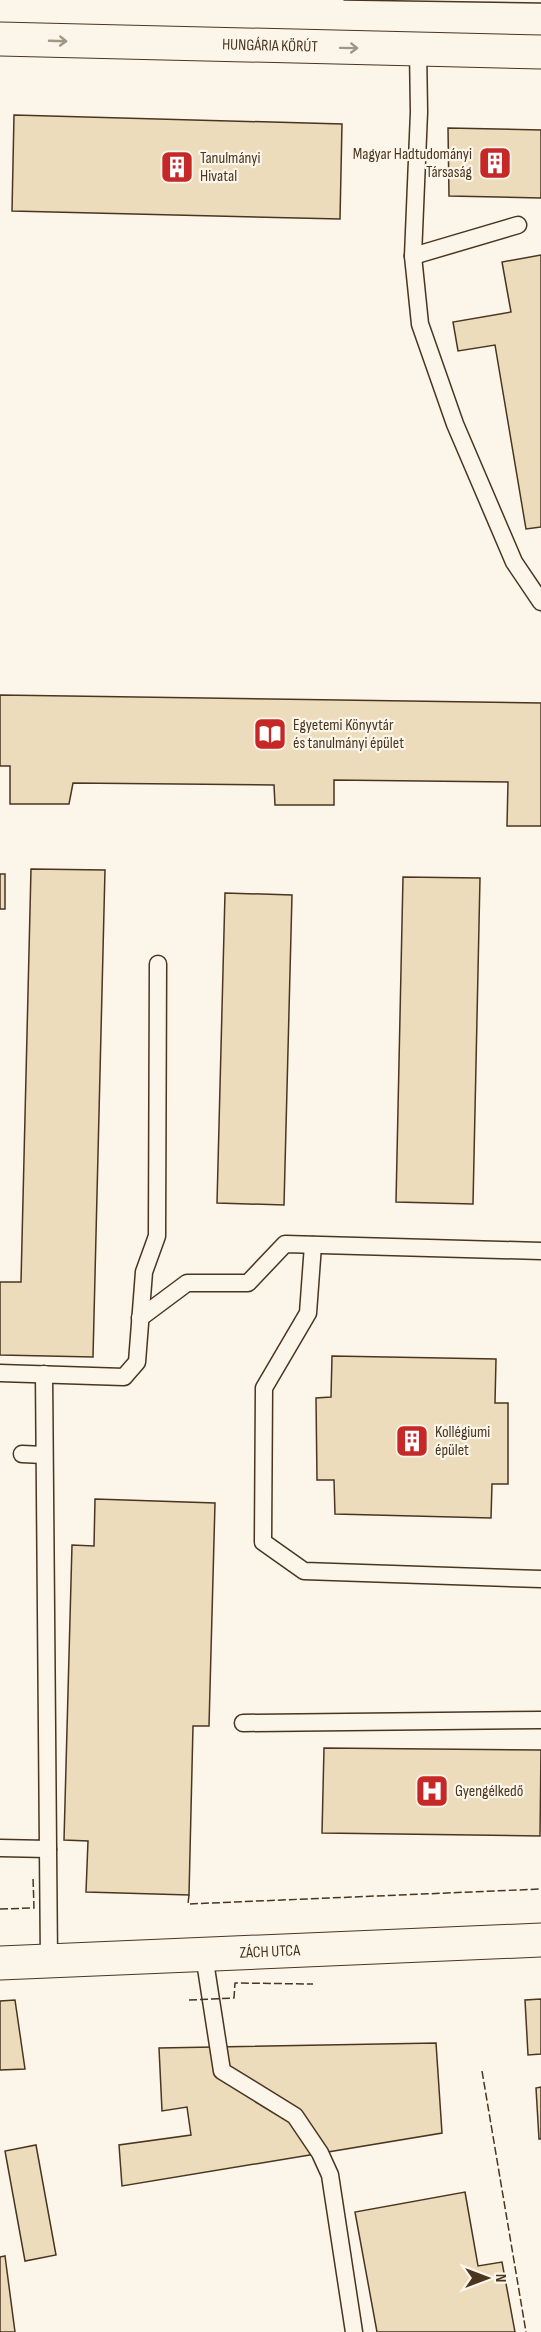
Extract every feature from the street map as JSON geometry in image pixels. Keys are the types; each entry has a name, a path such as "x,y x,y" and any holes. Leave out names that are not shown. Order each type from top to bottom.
{"street":[{"name":"HUNGÁRIA KÖRÚT","path":"0,39 541,52"},
{"name":"ZÁCH UTCA","path":"0,1964 541,1940"}],"lane":[{"path":"418,49 419,112 413,256 420,324 455,424 514,562 541,602"},
{"path":"413,256 518,225"},
{"path":"0,1373 123,1377 137,1362 144,1272 157,1236 158,964"},
{"path":"140,1318 187,1283 248,1283 285,1244 541,1251"},
{"path":"313,1245 308,1314 264,1388 262,1542 304,1571 541,1579"},
{"path":"44,1374 49,1961"},
{"path":"22,1454 44,1455"},
{"path":"243,1723 541,1720"},
{"path":"0,1848 48,1850"},
{"path":"204,1955 222,2071 295,2116 320,2154 330,2175 354,2332"}],"building":[{"name":"Tanulmányi Hivatal","path":"14,115 342,124 340,219 12,211"},
{"name":"Magyar Hadtudományi Társaság","path":"448,128 541,130 541,198 449,196"},
{"path":"541,255 541,527 526,529 495,345 458,351 453,322 511,312 502,262"},
{"name":"Egyetemi Könyvtár és tanulmányi épület","path":"0,695 541,703 541,826 507,826 508,782 334,780 334,805 275,805 274,785 73,783 69,804 10,804 10,766 0,766"},
{"path":"31,869 105,870 93,1357 0,1355 0,1282 21,1282"},
{"path":"0,874 5,874 5,909 0,909"},
{"path":"403,877 480,878 473,1204 396,1202"},
{"path":"225,893 292,895 284,1205 217,1203"},
{"name":"Kollégiumi épület","path":"332,1356 496,1359 495,1403 508,1403 508,1484 492,1484 491,1518 335,1514 334,1480 317,1480 316,1398 331,1397"},
{"path":"95,1499 215,1503 209,1726 193,1726 189,1895 86,1892 88,1841 64,1840 72,1545 94,1546"},
{"name":"Gyengélkedő","path":"324,1748 541,1750 540,1836 322,1833"},
{"path":"541,1999 541,2054 528,2055 525,2000"},
{"path":"15,2000 25,2069 0,2070 0,2001"},
{"path":"436,2043 442,2133 122,2186 119,2145 191,2135 187,2107 162,2111 159,2048"},
{"path":"541,2087 541,2139 539,2139 536,2088"},
{"path":"36,2145 56,2255 25,2261 5,2151"},
{"path":"465,2192 478,2266 502,2262 515,2332 377,2332 355,2212"},
{"path":"5,2256 15,2332 0,2332 0,2257"}],"tram line":[{"path":"344,0 541,3"}],"fence":[{"path":"0,1909 34,1908 33,1877"},
{"path":"189,1895 188,1904 541,1889"},
{"path":"189,2000 234,1998 235,1983 313,1984"},
{"path":"482,2071 526,2332"}],"place":[{"name":"Magyar Hadtudományi Társaság","path":"495,163"},
{"name":"Tanulmányi Hivatal","path":"177,167"},
{"name":"Egyetemi Könyvtár és tanulmányi épület","path":"270,734"},
{"name":"Kollégiumi épület","path":"412,1441"},
{"name":"Gyengélkedő","path":"432,1791"}]}
